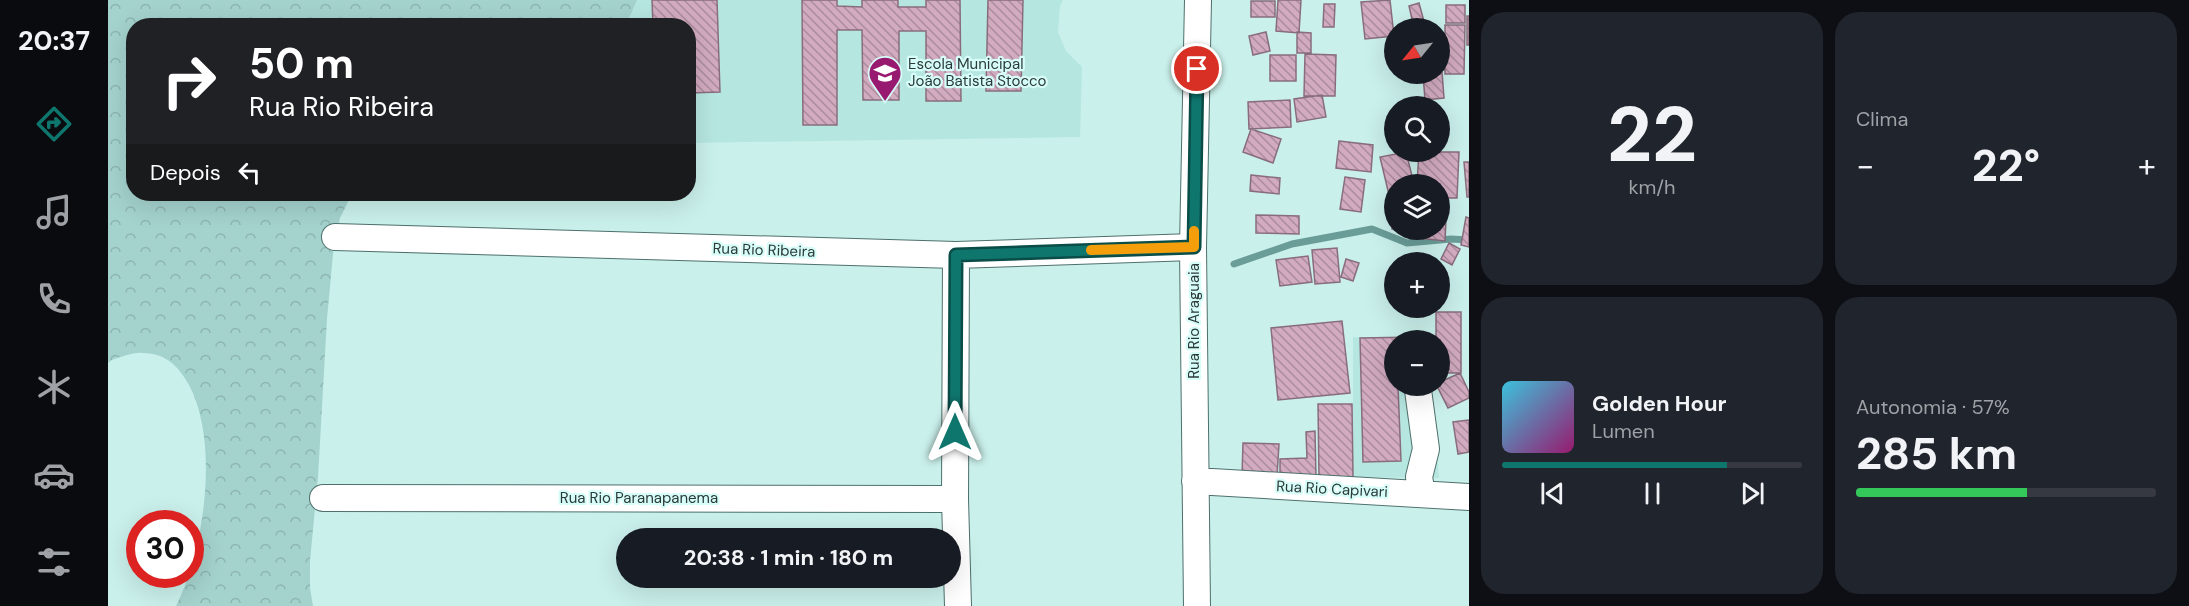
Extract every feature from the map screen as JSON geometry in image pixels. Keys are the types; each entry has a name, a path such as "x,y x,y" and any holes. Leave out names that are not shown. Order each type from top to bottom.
{"street":[{"name":"Rua Rio Araguaia","path":"1197,606 1194,247 1198,0"},
{"name":"Rua Rio Ribeira","path":"335,237 956,255 1194,247"},
{"path":"956,255 955,499 958,606"},
{"path":"1419,396 1426,449 1419,477 1422,494"},
{"name":"Rua Rio Capivari","path":"1195,481 1469,497"},
{"name":"Rua Rio Paranapanema","path":"323,498 955,499"}],"shaded area":[{"name":"Escola Municipal João Batista Stocco","path":"605,0 1063,0 1060,6 1058,32 1066,51 1082,67 1080,137 696,143 696,18 606,18"},
{"path":"1353,337 1384,337 1384,396 1432,396 1439,478 1353,477"}],"green space":[{"path":"108,0 637,0 629,18 126,18 126,201 348,201 340,218 333,254 327,319 318,477 310,561 313,606 176,606 184,588 204,588 203,510 206,466 204,436 198,409 189,385 181,372 165,358 139,353 108,363"}],"building":[{"path":"652,0 717,0 720,92 696,93 696,18 653,18"},
{"path":"802,0 837,0 837,6 862,7 862,0 898,0 898,7 926,7 926,0 960,0 961,101 926,101 926,31 899,31 899,100 863,100 862,30 837,30 837,125 803,125"},
{"path":"988,0 1023,0 1021,91 986,91"},
{"path":"1278,0 1301,0 1299,33 1276,31"},
{"path":"1390,0 1392,18 1384,18 1384,37 1365,39 1361,2"},
{"path":"1251,1 1275,1 1275,17 1251,17"},
{"path":"1419,3 1423,18 1412,18 1409,6"},
{"path":"1324,4 1335,4 1334,27 1323,27"},
{"path":"1446,5 1465,5 1465,23 1450,23 1450,18 1446,18"},
{"path":"1467,16 1469,16 1469,45 1467,45"},
{"path":"1450,25 1465,25 1464,74 1450,74"},
{"path":"1266,32 1270,51 1253,55 1249,36"},
{"path":"1297,32 1311,33 1311,53 1297,53"},
{"path":"1305,54 1336,55 1335,96 1304,96"},
{"path":"1270,55 1296,55 1296,81 1270,81"},
{"path":"1424,84 1443,84 1444,96 1425,96"},
{"path":"1322,95 1326,117 1297,122 1294,99"},
{"path":"1290,100 1291,127 1249,129 1248,102"},
{"path":"1251,129 1281,139 1273,163 1243,152"},
{"path":"1339,141 1373,145 1371,172 1336,168"},
{"path":"1450,152 1459,152 1457,198 1450,198 1450,174 1418,174 1418,162 1450,162"},
{"path":"1384,156 1384,162 1408,162 1412,174 1384,174 1380,157"},
{"path":"1464,162 1469,162 1469,197 1467,197"},
{"path":"1251,175 1280,178 1279,194 1250,191"},
{"path":"1345,177 1365,180 1361,212 1340,209"},
{"path":"1256,215 1299,216 1299,234 1256,233"},
{"path":"1466,217 1469,218 1469,247 1461,245"},
{"path":"1449,243 1460,249 1452,265 1450,264 1450,252 1444,252"},
{"path":"1337,248 1340,282 1315,284 1312,250"},
{"path":"1308,256 1312,282 1280,286 1276,260"},
{"path":"1346,259 1359,263 1353,281 1341,277"},
{"path":"1450,312 1461,312 1461,373 1450,373 1450,330 1436,330 1436,318 1450,318"},
{"path":"1342,321 1350,393 1278,400 1271,328"},
{"path":"1360,338 1384,338 1384,396 1398,396 1401,461 1363,462"},
{"path":"1460,373 1469,392 1469,398 1448,408 1442,396 1450,396 1450,378"},
{"path":"1318,404 1352,404 1353,477 1319,478"},
{"path":"1469,420 1469,452 1458,454 1453,422"},
{"path":"1315,431 1316,477 1280,478 1280,459 1307,458 1306,432"},
{"path":"1243,443 1279,444 1277,476 1242,475"}],"waterway":[{"path":"1234,264 1292,244 1372,229 1407,243 1451,239 1469,240"}],"slow traffic":[{"path":"1091,250 1194,247 1194,231"}],"place":[{"name":"Escola Municipal João Batista Stocco","path":"885,102"}],"route":[{"path":"955,432 956,255 1194,247 1197,69"}]}
